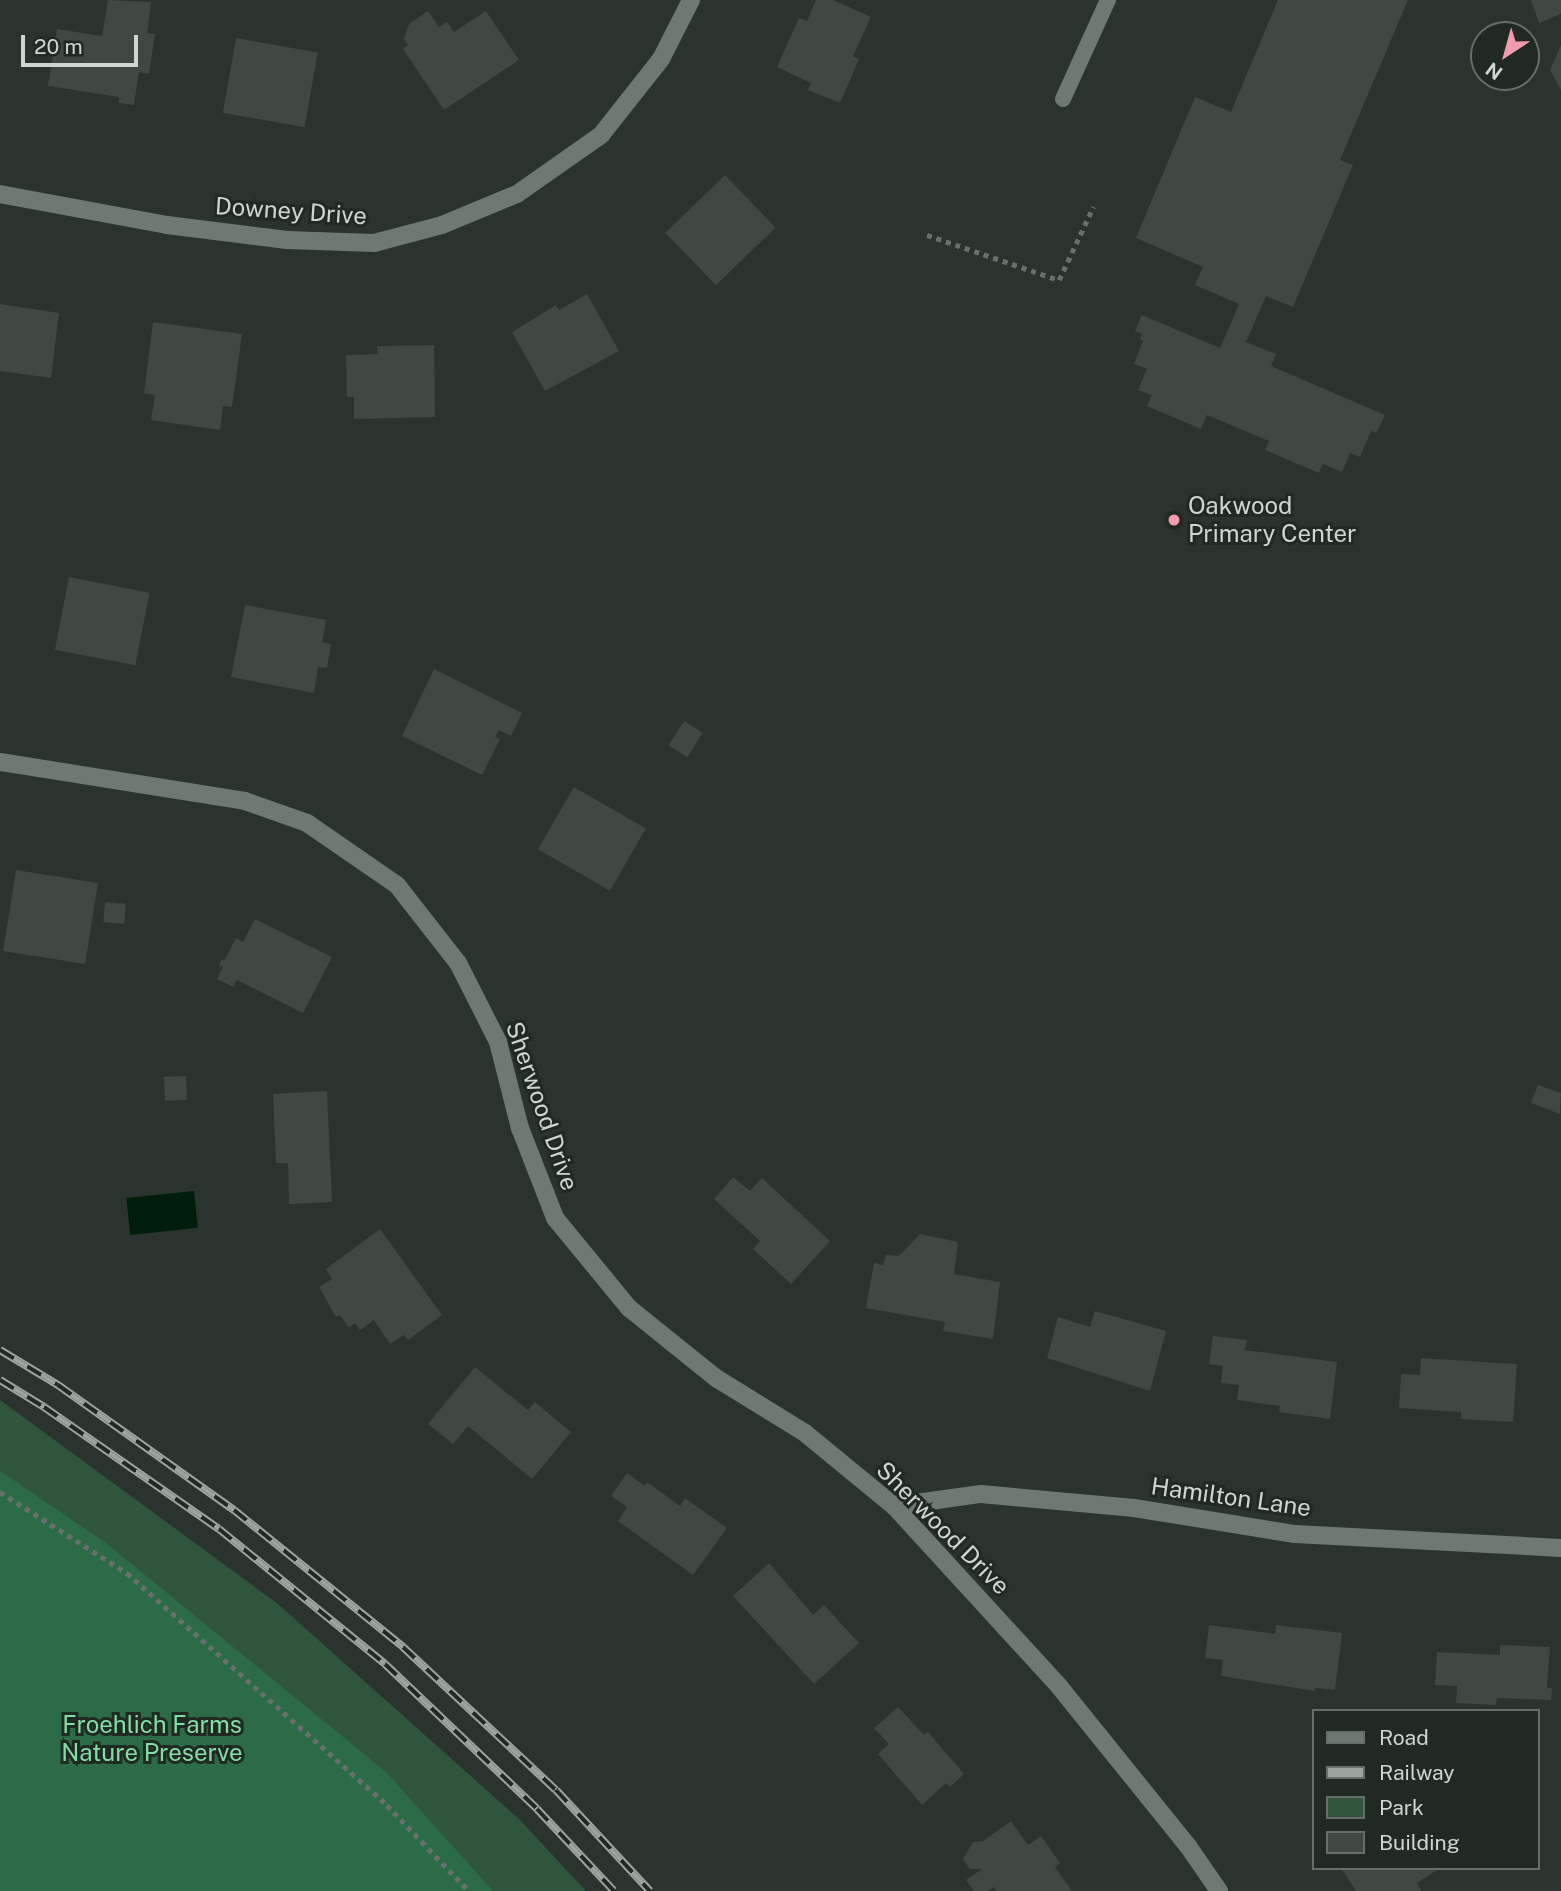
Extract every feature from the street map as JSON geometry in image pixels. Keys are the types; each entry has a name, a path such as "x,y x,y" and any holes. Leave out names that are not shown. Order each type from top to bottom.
{"street":[{"name":"Downey Drive","path":"0,194 167,225 287,240 374,243 442,225 517,194 601,135 661,59 691,0"},
{"name":"Sherwood Drive","path":"0,762 245,801 307,823 397,885 458,962 498,1042 520,1128 555,1218 629,1308 716,1378 805,1433 894,1506 1058,1685 1188,1846 1220,1891"},
{"name":"Hamilton Lane","path":"894,1506 981,1494 1134,1508 1296,1534 1561,1548"}],"lane":[{"path":"1063,99 1108,0"}],"path":[{"path":"927,235 1059,280 1093,208"},
{"path":"0,1492 127,1573 387,1805 469,1891"}],"green space":[{"name":"Froehlich Farms Nature Preserve","path":"0,1400 278,1604 520,1820 586,1891 0,1891"},
{"name":"Froehlich Farms Nature Preserve","path":"0,1471 106,1543 386,1772 493,1891 0,1891"}],"shaded area":[{"path":"194,1191 198,1228 130,1235 126,1198"}],"building":[{"path":"108,0 151,2 147,33 155,34 149,74 139,72 134,105 119,103 119,97 48,86 57,29 102,36"},
{"path":"816,0 833,0 871,17 853,56 859,59 840,103 808,90 811,83 777,67 799,18 807,21"},
{"path":"1278,0 1408,0 1340,160 1353,165 1293,307 1266,296 1246,342 1276,354 1271,366 1385,415 1376,433 1371,431 1360,457 1350,453 1342,472 1323,464 1319,473 1265,450 1269,441 1207,415 1201,429 1147,406 1152,395 1138,390 1147,369 1134,364 1143,341 1140,339 1142,334 1135,331 1142,315 1220,348 1239,304 1195,285 1203,267 1136,238 1195,97 1231,112"},
{"path":"1531,0 1561,0 1561,14 1538,21"},
{"path":"428,11 439,27 447,22 454,32 486,11 519,60 444,110 403,49 408,45 404,39 409,24"},
{"path":"236,38 318,52 305,127 223,113"},
{"path":"1561,45 1561,90 1550,70"},
{"path":"725,175 776,228 716,285 665,233"},
{"path":"587,294 619,351 545,391 512,332 556,305 559,310"},
{"path":"0,304 59,313 51,378 0,371"},
{"path":"153,322 242,334 232,407 223,406 220,430 151,420 155,395 144,393"},
{"path":"434,345 435,417 354,419 354,397 347,397 346,355 378,354 377,346"},
{"path":"69,577 149,593 135,665 55,650"},
{"path":"245,605 326,620 322,642 331,644 327,668 318,667 314,693 231,677"},
{"path":"434,669 522,713 511,736 499,730 495,737 500,739 482,775 402,736"},
{"path":"684,721 703,733 687,757 669,746"},
{"path":"574,787 646,828 610,891 538,849"},
{"path":"16,870 98,883 85,964 3,951"},
{"path":"105,902 126,904 124,924 103,922"},
{"path":"255,919 332,957 303,1013 237,980 233,987 217,979 223,967 219,965 222,959 224,961 236,938 243,942"},
{"path":"186,1076 187,1100 165,1101 164,1077"},
{"path":"1538,1085 1561,1093 1560,1114 1531,1103"},
{"path":"327,1091 332,1202 289,1204 288,1163 276,1163 273,1094"},
{"path":"733,1177 750,1191 762,1178 830,1241 791,1284 753,1249 760,1241 714,1199"},
{"path":"380,1229 442,1315 408,1340 404,1335 390,1344 374,1320 360,1330 355,1323 349,1328 340,1315 336,1317 319,1287 332,1279 326,1269"},
{"path":"920,1234 958,1242 954,1274 1000,1282 993,1339 943,1331 945,1322 866,1308 874,1263 883,1265 886,1255 899,1256"},
{"path":"1095,1311 1166,1331 1150,1391 1047,1358 1058,1317 1090,1327"},
{"path":"1213,1336 1247,1340 1245,1350 1337,1362 1330,1419 1279,1412 1280,1406 1237,1400 1239,1385 1221,1383 1223,1366 1209,1364"},
{"path":"1421,1358 1517,1364 1513,1422 1461,1419 1461,1412 1399,1408 1401,1374 1420,1375"},
{"path":"475,1367 528,1410 535,1402 571,1432 532,1479 468,1426 453,1444 428,1424"},
{"path":"627,1473 645,1486 647,1482 680,1506 685,1498 727,1528 693,1575 618,1521 627,1507 611,1496"},
{"path":"769,1563 813,1615 824,1605 859,1643 814,1684 733,1596"},
{"path":"1209,1625 1275,1634 1276,1625 1342,1633 1335,1690 1315,1688 1315,1691 1221,1676 1223,1660 1205,1658"},
{"path":"1500,1645 1550,1647 1547,1688 1552,1688 1551,1700 1497,1698 1496,1705 1456,1703 1457,1686 1435,1685 1437,1652 1500,1655"},
{"path":"898,1707 924,1735 928,1732 964,1774 950,1787 946,1783 922,1805 878,1754 889,1744 874,1728"},
{"path":"1011,1821 1028,1845 1041,1836 1060,1863 1055,1867 1072,1891 997,1891 994,1887 988,1891 974,1891 966,1880 982,1869 970,1869 963,1859 973,1842 983,1841"},
{"path":"1342,1870 1437,1870 1417,1883 1421,1891 1356,1891"}],"railway":[{"path":"0,1350 58,1385 234,1510 403,1647 556,1790 650,1891"},
{"path":"0,1380 44,1407 219,1529 385,1664 537,1809 614,1891"}],"place":[{"name":"Oakwood Primary Center","path":"1174,520"}]}
